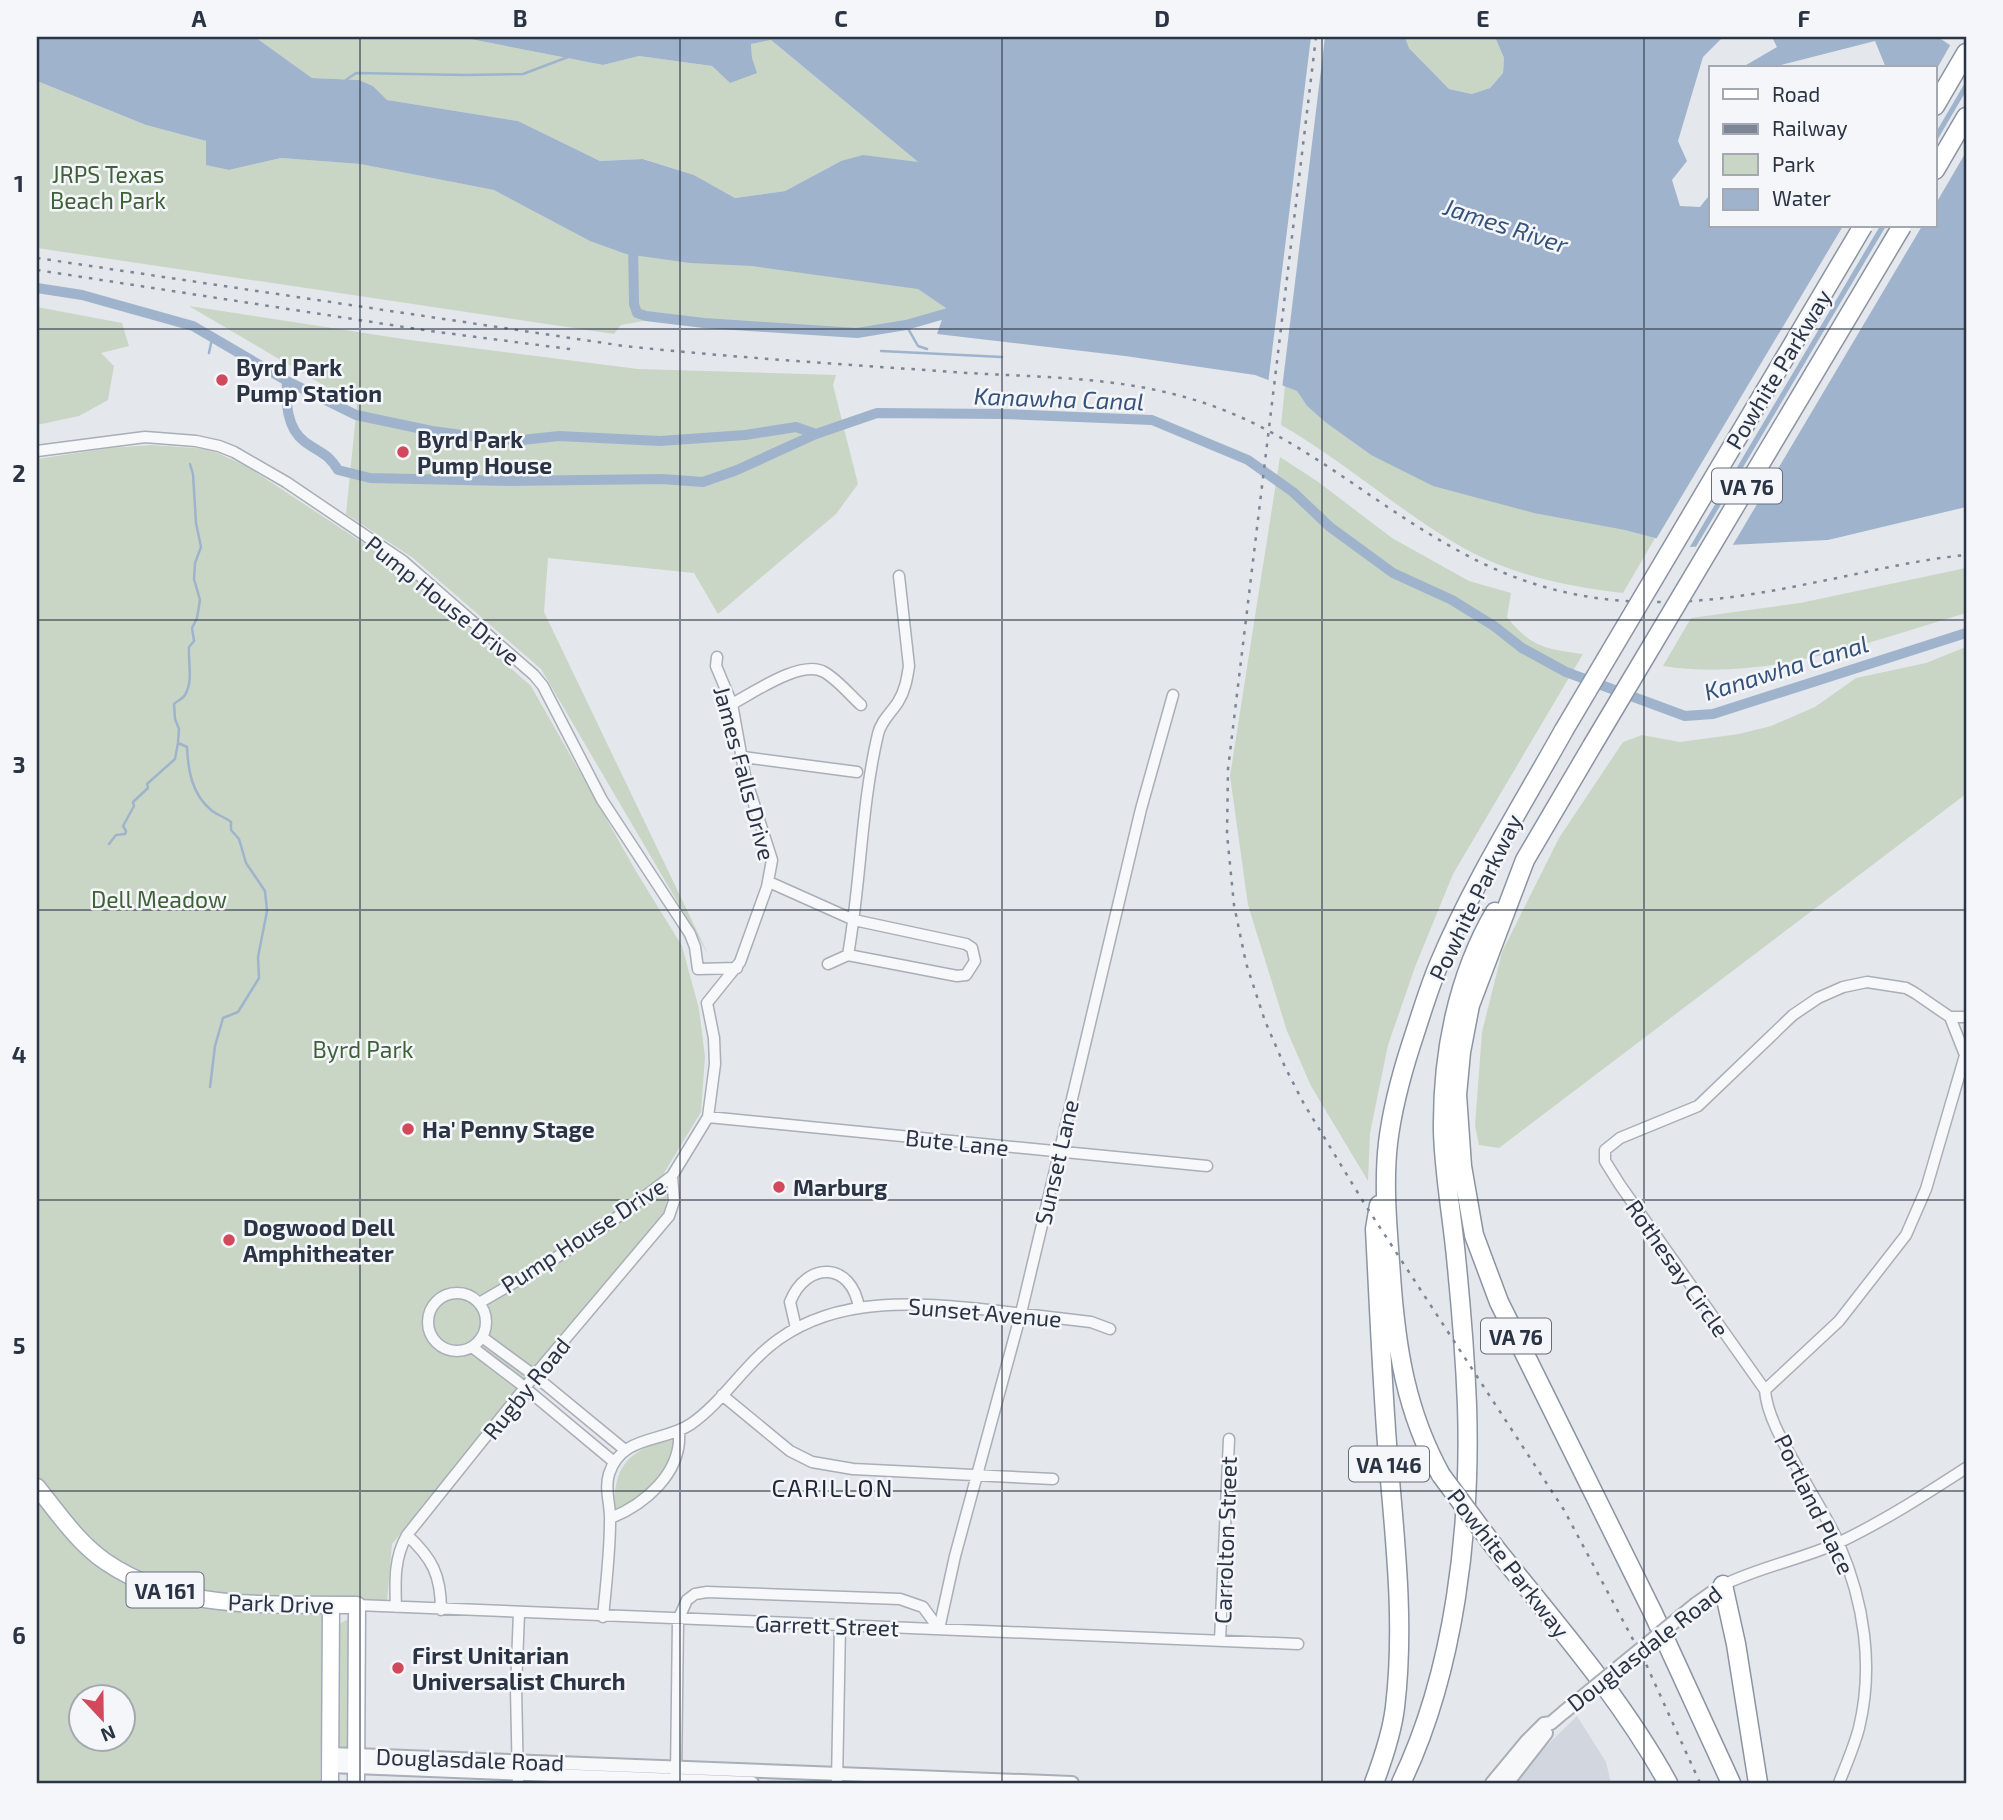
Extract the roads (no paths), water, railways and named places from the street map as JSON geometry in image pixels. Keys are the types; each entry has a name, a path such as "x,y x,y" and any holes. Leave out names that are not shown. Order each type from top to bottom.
{"highway":[{"path":"1937,103 1966,53"},
{"path":"1937,167 1966,117"},
{"name":"Powhite Parkway","path":"1668,1783 1604,1683 1493,1545 1441,1475 1424,1444 1401,1365 1394,1316 1386,1210 1388,1143 1404,1069 1438,965 1469,899 1564,730 1862,228"},
{"name":"Powhite Parkway","path":"1731,1783 1653,1613 1499,1302 1474,1235 1466,1198 1458,1133 1457,1095 1461,1052 1470,1005 1525,860 1901,228"},
{"path":"1401,1783 1429,1714 1449,1633 1463,1533 1467,1405 1443,1131 1449,1050 1457,1003 1481,936 1525,860"},
{"name":"VA 146","path":"1374,1783 1384,1757 1395,1709 1399,1656 1399,1592 1375,1229 1388,1143"},
{"path":"1723,1585 1758,1783"},
{"path":"1634,1727 1655,1783"}],"main road":[{"name":"Park Drive","path":"37,1487 71,1531 105,1561 149,1586 208,1601 357,1605"},
{"path":"330,1783 331,1605"},
{"path":"356,1768 357,1605"}],"street":[{"name":"Pump House Drive","path":"37,451 145,437 196,441 219,446 286,482 403,561 534,675 543,686 602,800 690,934 698,969 737,968"},
{"path":"848,955 871,773 879,731 905,690 909,666 899,576"},
{"name":"James Falls Drive","path":"707,1003 737,968 769,882 772,860 747,785 732,704 716,666 717,657"},
{"path":"732,704 795,671 813,668 825,672 861,705"},
{"name":"Sunset Lane","path":"939,1629 976,1476 1021,1313 1141,809 1173,695"},
{"path":"743,757 857,772"},
{"path":"769,882 854,920 966,944 972,948 975,961 966,975 957,976 848,955 828,964"},
{"name":"Rothesay Circle","path":"1765,1390 1620,1185 1605,1161 1605,1150 1620,1138 1698,1106 1793,1015 1818,998 1843,987 1867,982 1906,988 1950,1017"},
{"name":"Pump House Drive","path":"479,1303 602,1228 672,1177 708,1116 715,1064 714,1038 707,1003"},
{"path":"1765,1390 1839,1321 1906,1235 1926,1189 1966,1054 1950,1017 1966,1017"},
{"name":"Bute Lane","path":"708,1116 1207,1166"},
{"name":"Rugby Road","path":"396,1608 396,1565 401,1545 407,1535 669,1216 674,1201 672,1177"},
{"path":"796,1328 790,1302 800,1283 808,1276 821,1272 835,1273 852,1287 859,1308"},
{"path":"455,1293 464,1294 479,1303 486,1322 482,1337 472,1347 457,1351 441,1346 430,1332 429,1315 439,1300 455,1293"},
{"name":"Sunset Avenue","path":"614,1462 625,1450 645,1439 679,1432 703,1415 738,1375 762,1353 796,1328 837,1312 925,1303 1091,1322 1110,1329"},
{"path":"482,1337 535,1376 625,1450"},
{"path":"472,1347 526,1388 614,1462 607,1485 611,1518 603,1617"},
{"name":"Portland Place","path":"1765,1390 1766,1401 1783,1439 1839,1542 1861,1609 1866,1670 1859,1728 1839,1783"},
{"path":"722,1395 790,1451 812,1462 853,1469 1054,1479"},
{"path":"611,1518 644,1500 665,1476 676,1455 679,1432"},
{"name":"Carrolton Street","path":"1220,1642 1229,1438"},
{"name":"Douglasdale Road","path":"1492,1783 1525,1742 1544,1724 1550,1723 1723,1585 1750,1572 1839,1542 1902,1508 1966,1468"},
{"path":"407,1535 428,1555 436,1572 441,1593 441,1610"},
{"path":"676,1777 678,1620 687,1600 695,1594 793,1594 911,1602 923,1607 939,1629"},
{"name":"Garrett Street","path":"357,1605 1298,1644"},
{"path":"518,1773 516,1688 519,1613"},
{"path":"837,1779 840,1626"},
{"name":"Douglasdale Road","path":"1507,1783 1530,1750 1549,1729 1550,1723"},
{"name":"Douglasdale Road","path":"330,1760 356,1768 676,1777 1072,1783"},
{"name":"Douglasdale Road","path":"676,1777 752,1783"}],"water":[{"name":"James River","path":"37,37 255,37 312,78 359,80 373,86 387,100 518,121 600,161 643,159 694,175 735,198 785,191 841,161 863,155 918,162 771,40 751,44 757,73 730,83 712,66 639,56 603,65 460,37 1405,37 1409,48 1449,89 1472,94 1490,88 1503,73 1504,58 1495,37 1723,37 1703,57 1678,141 1687,161 1672,180 1680,206 1700,207 1709,196 1709,228 1937,228 1937,66 1885,66 1875,41 1777,66 1744,66 1777,47 1772,37 1938,37 1966,56 1966,507 1828,540 1689,547 1625,530 1534,513 1433,486 1371,455 1325,422 1307,406 1297,391 1255,375 1125,356 937,334 946,308 918,289 752,266 690,263 626,254 590,241 494,190 360,164 281,158 229,170 206,165 206,141 146,125 37,81"}],"waterway":[{"path":"346,80 356,73 523,74 568,57"},
{"path":"633,241 634,304 637,313 646,316 704,323 857,333 906,325 955,311"},
{"name":"Kanawha Canal","path":"37,288 82,295 193,326 287,381 288,414 299,436 327,457 338,470 370,478 508,481 662,479 703,482 737,470 816,434 877,413 1003,414 1152,420 1248,460 1293,492 1330,527 1393,573 1452,600 1494,626 1522,648 1566,672 1685,716 1713,714 1966,633"},
{"path":"906,325 918,346 927,349"},
{"path":"209,353 212,338"},
{"path":"881,351 1002,357"},
{"path":"287,381 356,415 432,431 492,439 522,440 559,436 660,441 745,435 796,427 816,434"},
{"path":"190,464 201,547 195,563 194,579 200,600 192,628 194,641 189,647 188,688 184,697 174,704 179,729 178,743 187,747 188,765 199,797 211,810 231,822 231,830 239,839 246,863 265,891 267,911 258,957 259,978 238,1012 223,1018 215,1046 210,1087"},
{"path":"109,844 116,835 125,834 123,826 134,806 133,802 148,788 147,784 175,759 178,743"}],"railway":[{"path":"1316,37 1228,769 1227,834 1234,905 1246,963 1265,1021 1304,1104 1364,1203 1564,1510 1646,1664 1700,1783"},
{"path":"37,258 624,346 796,361 1073,379 1151,389 1217,408 1255,424 1290,443 1423,530 1502,572 1544,587 1587,596 1629,601 1716,599 1966,555"},
{"path":"37,270 430,331 577,350"}],"place":[{"name":"Byrd Park Pump Station","path":"222,380"},
{"name":"Byrd Park Pump House","path":"403,452"},
{"name":"Ha' Penny Stage","path":"408,1129"},
{"name":"Marburg","path":"779,1187"},
{"name":"Dogwood Dell Amphitheater","path":"229,1240"},
{"name":"First Unitarian Universalist Church","path":"398,1668"}],"district":[{"name":"CARILLON","path":"833,1487"}],"park label":[{"name":"JRPS Texas Beach Park","path":"108,187"},
{"name":"Dell Meadow","path":"159,899"},
{"name":"Byrd Park","path":"363,1049"}]}
